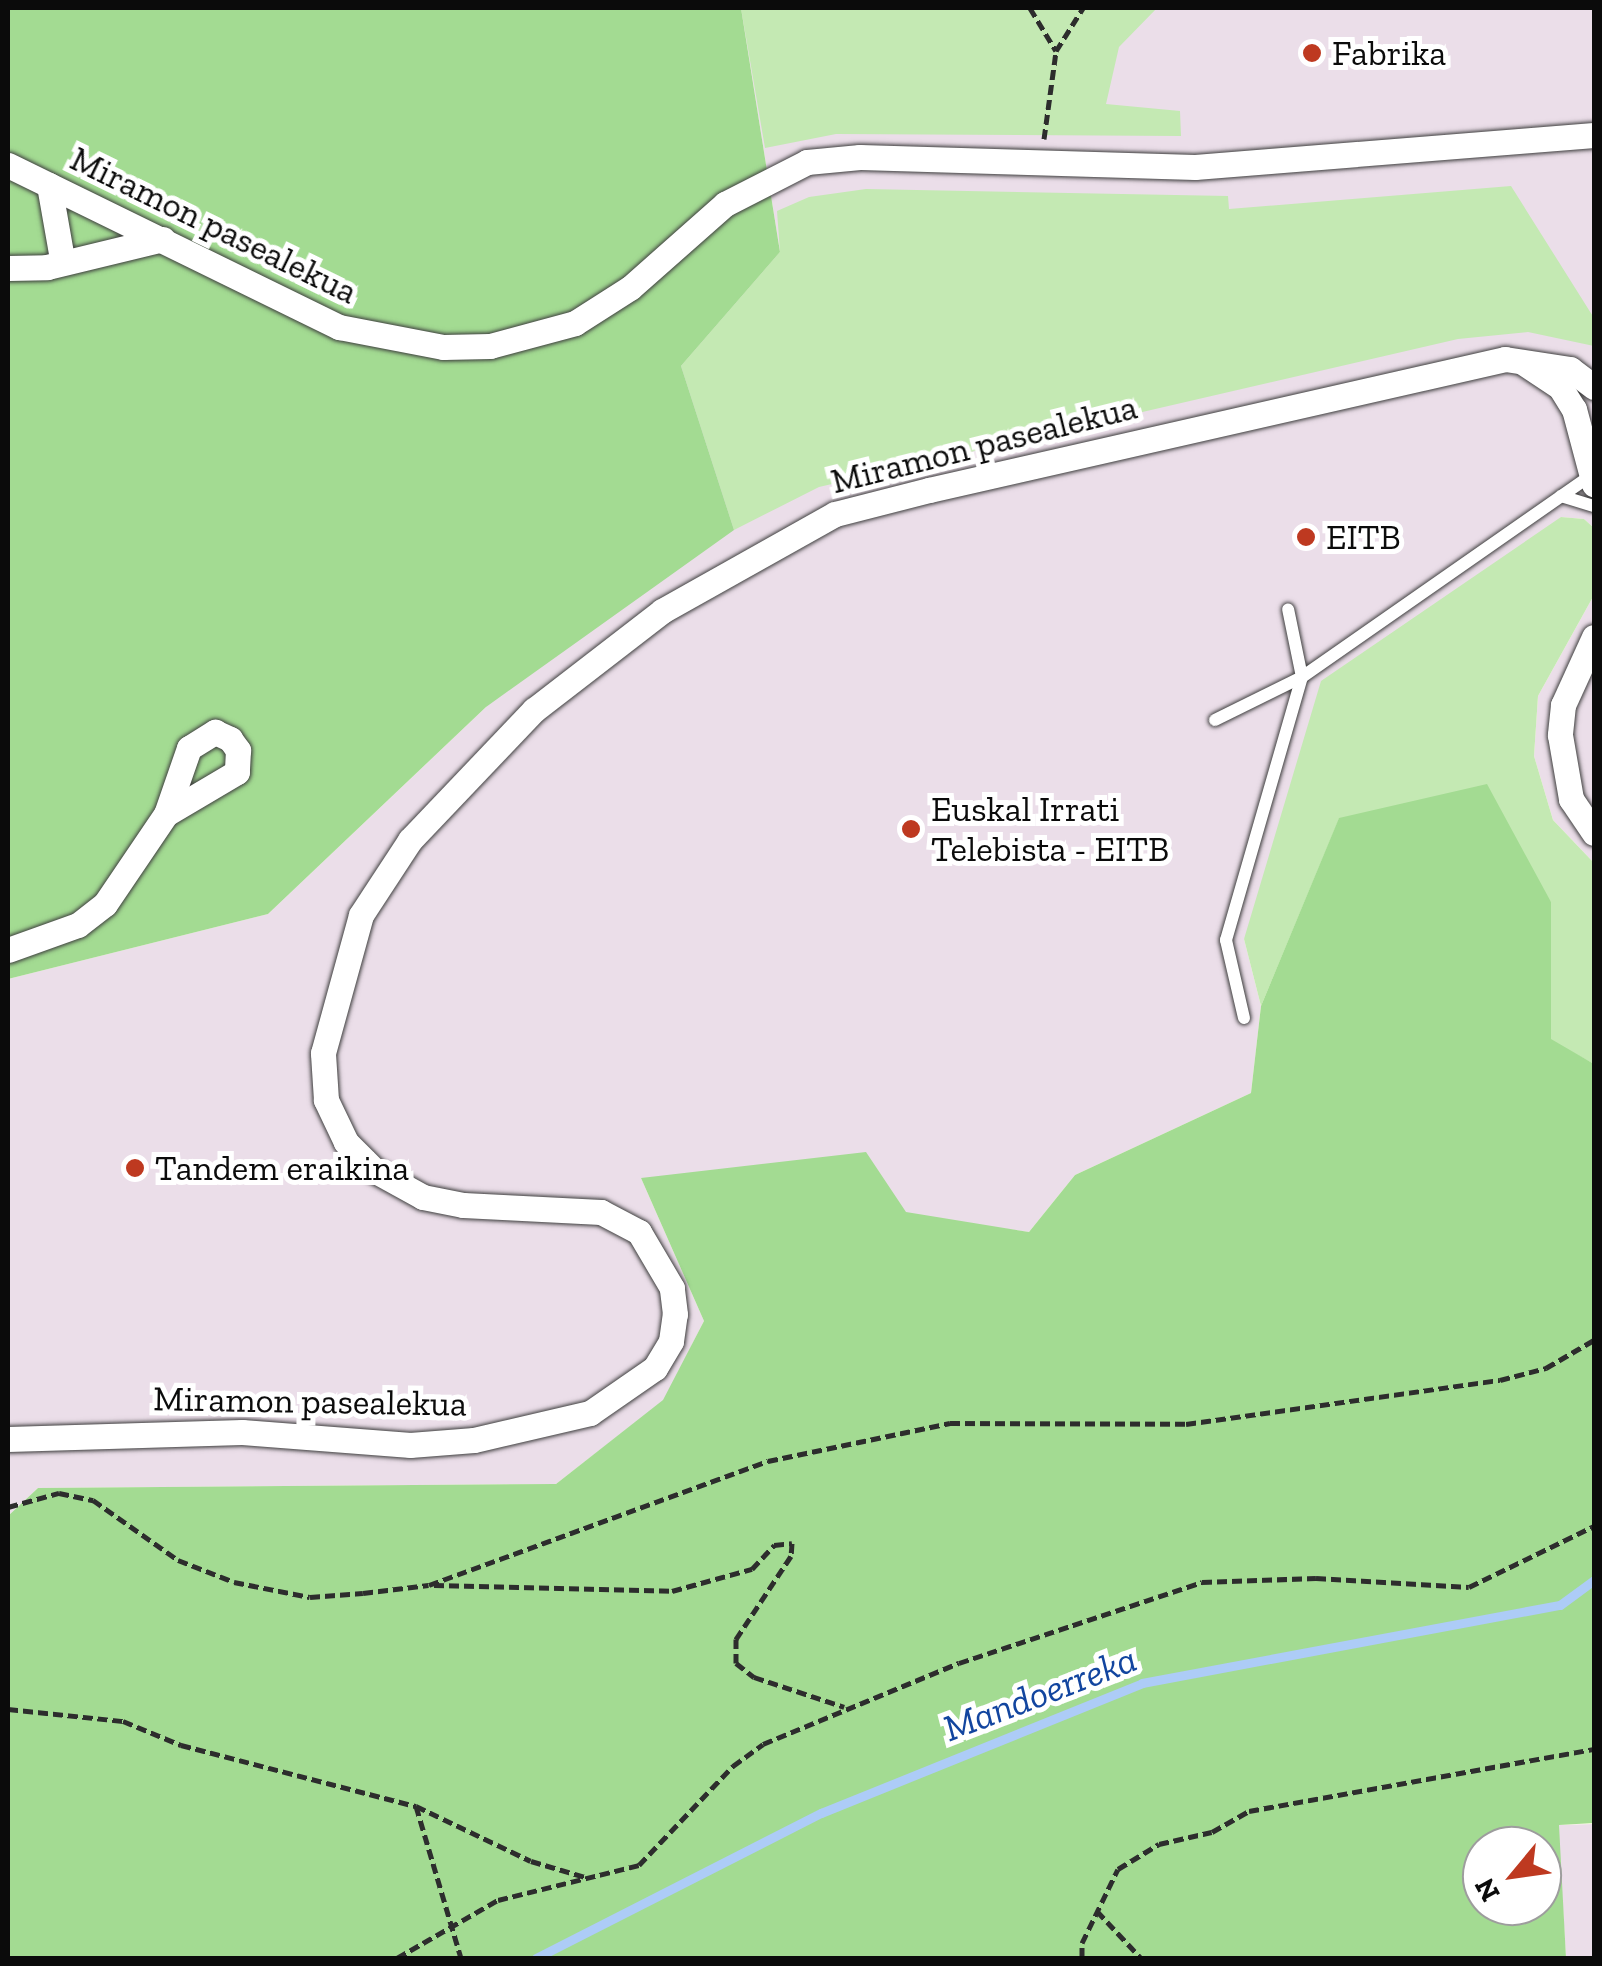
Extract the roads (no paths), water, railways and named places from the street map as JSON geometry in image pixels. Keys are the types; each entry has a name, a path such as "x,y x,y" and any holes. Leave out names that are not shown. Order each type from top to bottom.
{"street":[{"name":"Miramon pasealekua","path":"8,164 354,332 408,344 490,346 575,323 604,307 725,204 806,162 860,157 1231,165 1594,134"},
{"path":"49,185 62,259"},
{"path":"8,268 47,267 62,259 163,239"},
{"name":"Miramon pasealekua","path":"8,1439 242,1432 410,1445 546,1428 630,1391 671,1342 675,1314 672,1288 639,1232 601,1212 462,1206 423,1197 374,1170 346,1142 326,1100 323,1053 361,915 410,840 460,780 600,654 770,546 835,514 1443,371 1520,360 1570,369 1594,387"},
{"path":"1520,360 1560,387 1588,429 1588,480"},
{"path":"1594,638 1564,705 1560,735 1571,799 1594,832"},
{"path":"8,950 78,925 105,904 166,814"}],"lane":[{"path":"1215,720 1302,677 1588,480"},
{"path":"1562,496 1594,506"},
{"path":"1244,1018 1226,940 1302,677 1288,610"}],"waterway":[{"name":"Mandoerreka","path":"536,1958 821,1813 1142,1683 1560,1605 1594,1580"}],"place":[{"name":"Fabrika","path":"1312,53"},
{"name":"EITB","path":"1306,537"},
{"name":"Euskal Irrati Telebista - EITB","path":"911,829"},
{"name":"Tandem eraikina","path":"135,1168"}]}
